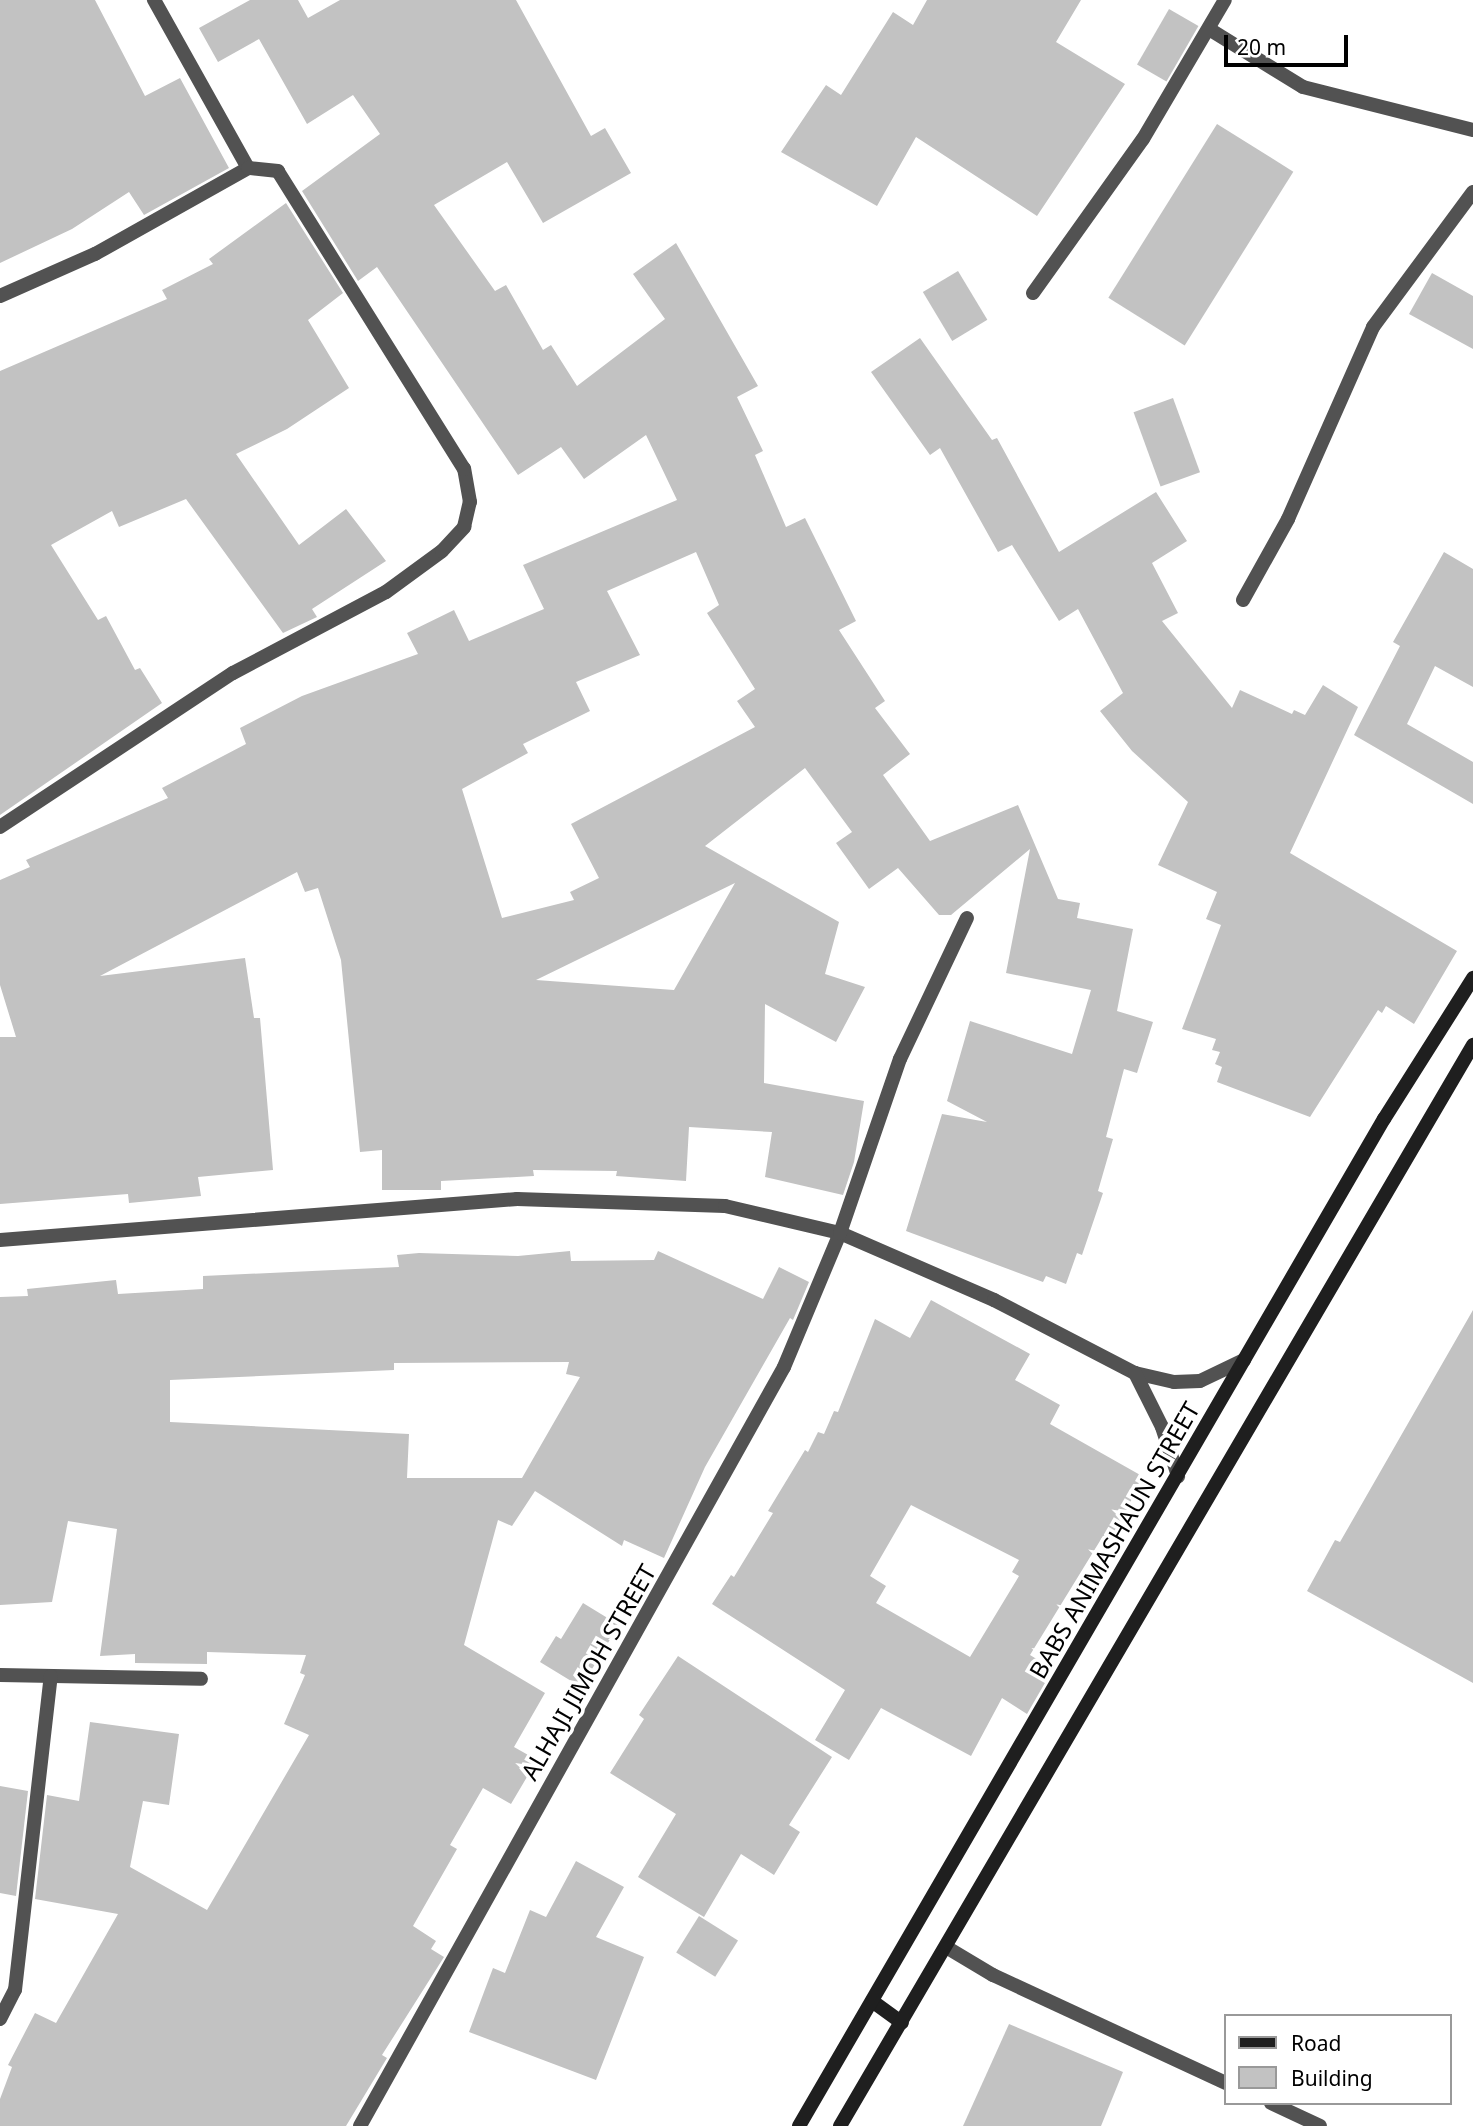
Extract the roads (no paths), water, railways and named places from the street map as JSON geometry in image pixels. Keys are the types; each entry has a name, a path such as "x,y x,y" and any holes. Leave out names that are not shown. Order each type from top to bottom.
{"main road":[{"name":"BABS ANIMASHAUN STREET","path":"799,2126 1384,1119 1473,978"},
{"path":"840,2126 1164,1567 1473,1045"},
{"path":"872,2001 902,2022"}],"street":[{"path":"154,0 248,168"},
{"path":"1032,293 1143,139 1225,0"},
{"path":"1209,29 1303,87 1473,130"},
{"path":"0,296 95,254 248,168 278,171 464,469 470,502 464,527 442,551 386,592 233,674 0,827"},
{"path":"1243,600 1288,519 1373,327 1473,192"},
{"name":"ALHAJI JIMOH STREET","path":"360,2126 784,1367 840,1233 900,1059 967,918"},
{"path":"0,1240 517,1199 725,1206 840,1233 994,1300 1135,1373 1174,1382 1200,1381 1244,1360"},
{"path":"1135,1373 1162,1427 1178,1476"},
{"path":"0,1675 201,1679"},
{"path":"0,2018 15,1990 51,1675"},
{"path":"946,1947 993,1975 1224,2082"},
{"path":"1275,2105 1320,2126"}]}
